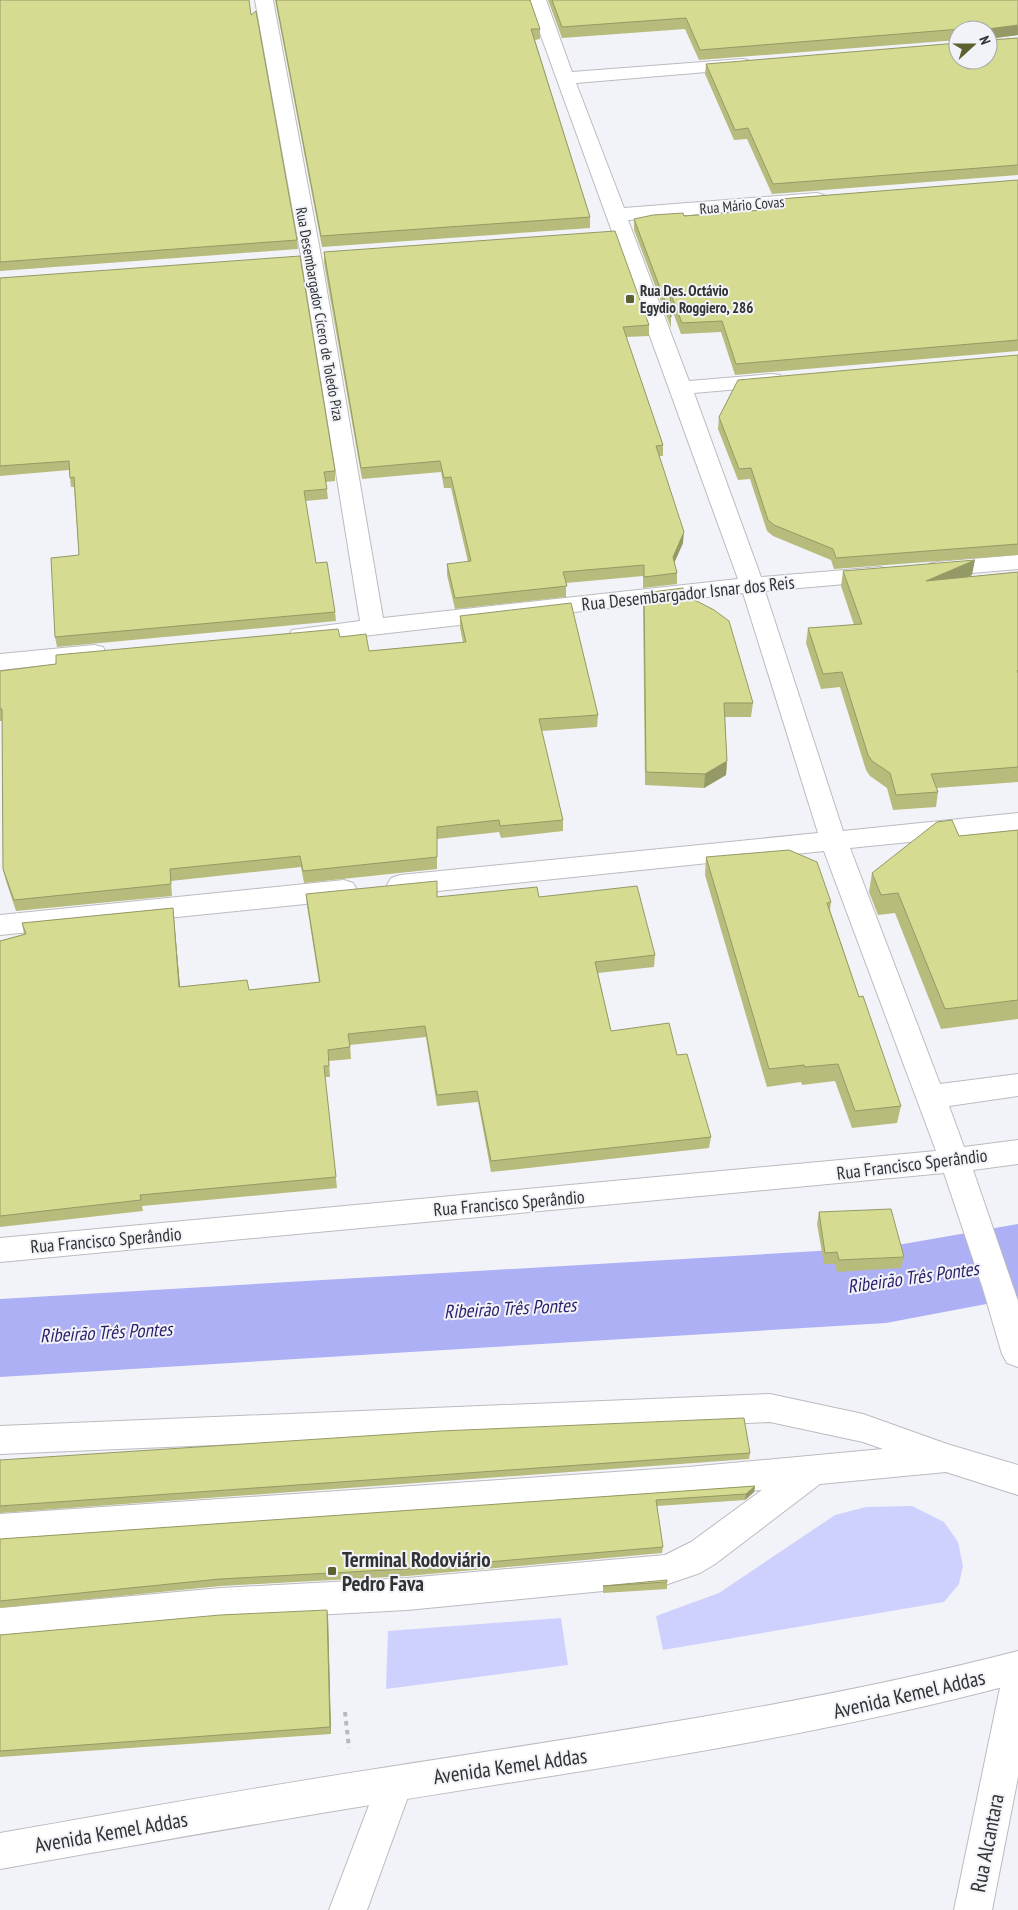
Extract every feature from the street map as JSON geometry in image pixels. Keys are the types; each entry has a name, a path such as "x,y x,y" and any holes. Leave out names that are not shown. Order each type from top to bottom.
{"street":[{"name":"Rua Desembargador Cícero de Toledo Piza","path":"264,0 311,256 373,628"},
{"path":"537,0 565,78 613,228 682,388 752,585 834,842 973,1209 1018,1354"},
{"path":"565,78 761,62"},
{"name":"Rua Mário Covas","path":"613,228 831,198"},
{"path":"682,388 791,378"},
{"name":"Rua Desembargador Isnar dos Reis","path":"275,637 373,628 752,585 1018,562"},
{"path":"0,662 118,651"},
{"path":"0,925 1018,822"},
{"path":"930,1097 1018,1085"},
{"name":"Rua Francisco Sperândio","path":"0,1250 910,1166 1018,1152"},
{"path":"0,1440 770,1408 864,1428 946,1458 1018,1480"},
{"path":"0,1529 678,1482 946,1458"},
{"path":"0,1624 221,1604 407,1594 665,1570 688,1562 702,1553 814,1470"},
{"name":"Avenida Kemel Addas","path":"0,1851 395,1783 603,1752 843,1710 945,1688 1018,1667"},
{"name":"Rua Alcantara","path":"973,1910 1018,1688"},
{"path":"348,1910 395,1783"}],"shaded area":[{"path":"912,1506 944,1522 958,1542 963,1566 959,1584 944,1602 663,1650 656,1616 719,1593 835,1515 866,1507"},
{"path":"561,1618 568,1665 386,1689 388,1631"}],"building":[{"path":"0,0 249,0 251,15 256,11 297,240 0,262"},
{"path":"276,0 530,0 540,29 531,29 590,217 321,236"},
{"path":"552,0 1018,0 1018,25 998,28 998,20 948,20 948,30 700,50 686,18 562,27"},
{"path":"1018,38 1018,165 773,184 748,128 735,130 706,64 948,44 948,70 998,70 998,39"},
{"path":"1018,180 1018,340 736,364 722,321 682,323 670,292 671,317 634,219 653,215 683,213 684,216 763,210 762,208 783,206 780,199"},
{"path":"615,231 649,325 623,327 663,445 656,446 684,532 673,557 677,573 644,577 644,565 563,572 567,586 455,598 447,564 471,561 451,477 444,478 440,461 361,468 324,252"},
{"path":"300,256 335,471 324,472 327,489 304,491 316,563 327,562 335,612 55,637 51,558 79,555 74,477 70,478 69,461 0,466 0,278"},
{"path":"1018,355 1018,544 836,558 833,549 774,525 768,520 751,468 739,469 719,417 738,380"},
{"path":"975,560 926,581 1018,572 1018,767 931,774 938,792 896,795 890,773 872,761 868,755 842,672 823,674 808,628 862,624 843,571"},
{"path":"683,588 685,595 714,610 729,621 753,703 724,703 727,761 705,774 646,772 644,593"},
{"path":"571,603 598,715 539,719 563,820 500,826 499,820 437,827 437,857 303,871 300,856 170,869 171,884 14,900 3,869 0,671 56,664 56,655 338,629 340,637 366,634 369,651 466,642 460,616"},
{"path":"952,820 959,836 1018,830 1018,1000 945,1009 898,893 881,895 872,873 937,822"},
{"path":"789,850 817,862 831,902 827,903 859,997 863,996 901,1106 855,1111 838,1064 769,1069 706,857"},
{"path":"437,881 437,897 537,887 539,897 637,886 655,955 595,962 611,1031 669,1023 677,1055 687,1054 711,1137 491,1161 477,1091 437,1095 425,1026 348,1034 350,1047 328,1050 329,1066 324,1066 336,1177 140,1195 141,1200 0,1216 0,941 26,934 22,923 173,908 179,987 247,980 249,990 320,982 306,894"},
{"path":"891,1209 904,1257 839,1260 837,1252 825,1253 819,1212"},
{"path":"744,1418 750,1453 0,1506 0,1460 441,1431"},
{"path":"755,1486 746,1494 656,1500 663,1547 406,1569 220,1579 0,1601 0,1539"},
{"path":"667,1580 667,1582 603,1586"},
{"path":"327,1610 330,1727 0,1751 0,1635 220,1615"}],"waterway":[{"name":"Ribeirão Três Pontes","path":"0,1338 886,1285 1018,1261"}],"place":[{"name":"Rua Des. Octávio Egydio Roggiero, 286","path":"630,299"},
{"name":"Terminal Rodoviário Pedro Fava","path":"332,1571"}]}
